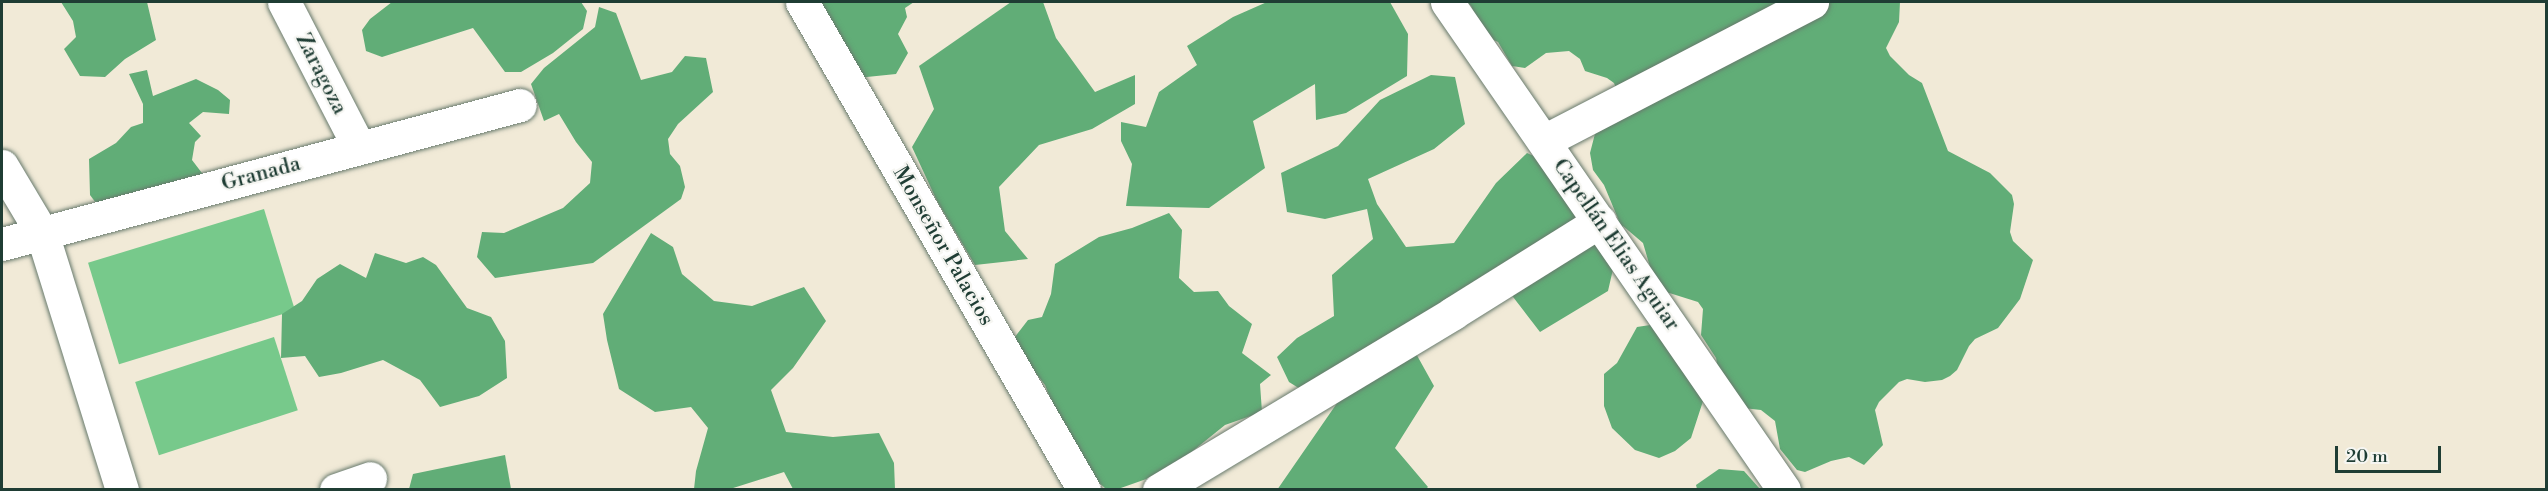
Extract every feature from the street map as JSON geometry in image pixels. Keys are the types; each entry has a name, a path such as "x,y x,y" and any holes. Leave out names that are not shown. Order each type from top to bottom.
{"street":[{"name":"Zaragoza","path":"284,2 359,147"},
{"name":"Monseñor Palacios","path":"802,2 1084,489"},
{"name":"Capellán Elias Aguiar","path":"1447,2 1784,489"},
{"path":"1544,141 1812,2"},
{"name":"Granada","path":"2,244 520,105"},
{"path":"2,166 42,233 122,489"},
{"path":"1159,489 1453,313 1600,221"},
{"path":"336,489 370,478"}],"green space":[{"path":"61,2 147,2 156,40 125,59 105,77 80,76 64,49 76,37 73,21"},
{"path":"392,2 581,2 587,11 583,29 553,53 521,72 505,72 473,28 382,57 366,51 362,30 370,19"},
{"path":"818,2 914,2 905,8 907,17 898,34 908,53 896,74 857,78"},
{"path":"1011,2 1043,2 1056,38 1095,92 1135,75 1135,104 1092,129 1039,145 999,187 1005,231 1028,259 975,265 937,201 912,147 934,109 919,66"},
{"path":"1267,2 1390,2 1408,34 1407,76 1346,113 1316,120 1315,84 1253,121 1265,168 1209,208 1126,206 1132,164 1121,141 1121,122 1146,127 1159,92 1197,65 1187,46 1233,17"},
{"path":"1467,2 1900,2 1899,22 1886,48 1890,56 1909,75 1922,83 1948,151 1990,173 2012,195 2014,204 2010,232 2013,241 2033,260 2020,299 1998,328 1975,339 1957,370 1950,376 1942,380 1925,382 1907,379 1899,382 1879,402 1875,410 1883,445 1864,465 1849,457 1831,461 1805,472 1797,470 1780,449 1775,421 1761,410 1743,408 1718,368 1716,358 1701,335 1703,309 1698,302 1663,291 1653,277 1643,243 1623,226 1608,291 1540,332 1510,293 1313,397 1289,382 1277,357 1297,338 1334,316 1332,275 1373,239 1367,209 1325,219 1287,212 1281,173 1338,146 1380,100 1431,75 1455,77 1465,124 1434,149 1368,179 1377,204 1406,247 1454,243 1496,183 1527,153 1568,171 1619,221 1604,185 1593,170 1590,153 1597,126 1616,88 1614,83 1607,78 1585,71 1580,59 1569,51 1546,53 1525,68 1512,66 1498,42 1485,36"},
{"path":"599,7 616,13 641,80 672,72 685,56 706,58 713,92 678,124 668,139 670,154 680,166 685,187 681,199 593,263 495,278 477,257 482,232 504,233 563,208 590,183 592,162 576,142 559,114 544,121 531,84 544,68 595,27"},
{"path":"147,70 153,96 196,79 218,90 230,100 229,114 203,112 189,123 201,136 195,142 192,160 205,177 102,211 90,195 89,159 116,143 131,127 143,123 143,104 129,74"},
{"path":"264,209 295,310 119,364 88,263"},
{"path":"1169,213 1182,230 1179,278 1194,292 1218,291 1229,306 1252,324 1242,353 1271,375 1260,384 1262,412 1225,425 1189,454 1152,477 1118,489 1106,489 1075,461 1045,385 1011,342 1028,320 1042,317 1051,294 1055,264 1099,237 1132,228"},
{"path":"651,233 673,247 682,274 714,301 752,306 804,287 826,321 793,368 771,390 786,432 833,437 879,433 894,463 895,489 793,489 784,472 730,489 694,489 696,471 708,428 691,407 655,412 619,389 607,340 603,314"},
{"path":"375,253 406,263 423,257 436,265 467,308 491,317 505,341 507,378 479,396 440,407 420,380 383,360 319,377 305,356 281,358 282,314 302,301 317,279 340,264 366,278"},
{"path":"1670,322 1704,398 1691,438 1675,451 1659,458 1635,450 1612,428 1604,406 1604,374 1617,363 1637,327"},
{"path":"274,337 298,410 159,455 135,382"},
{"path":"1414,350 1434,386 1395,448 1428,487 1425,490 1277,490 1344,393"},
{"path":"505,455 511,489 409,489 413,474"},
{"path":"1719,469 1744,471 1760,489 1697,489 1696,485"}]}
